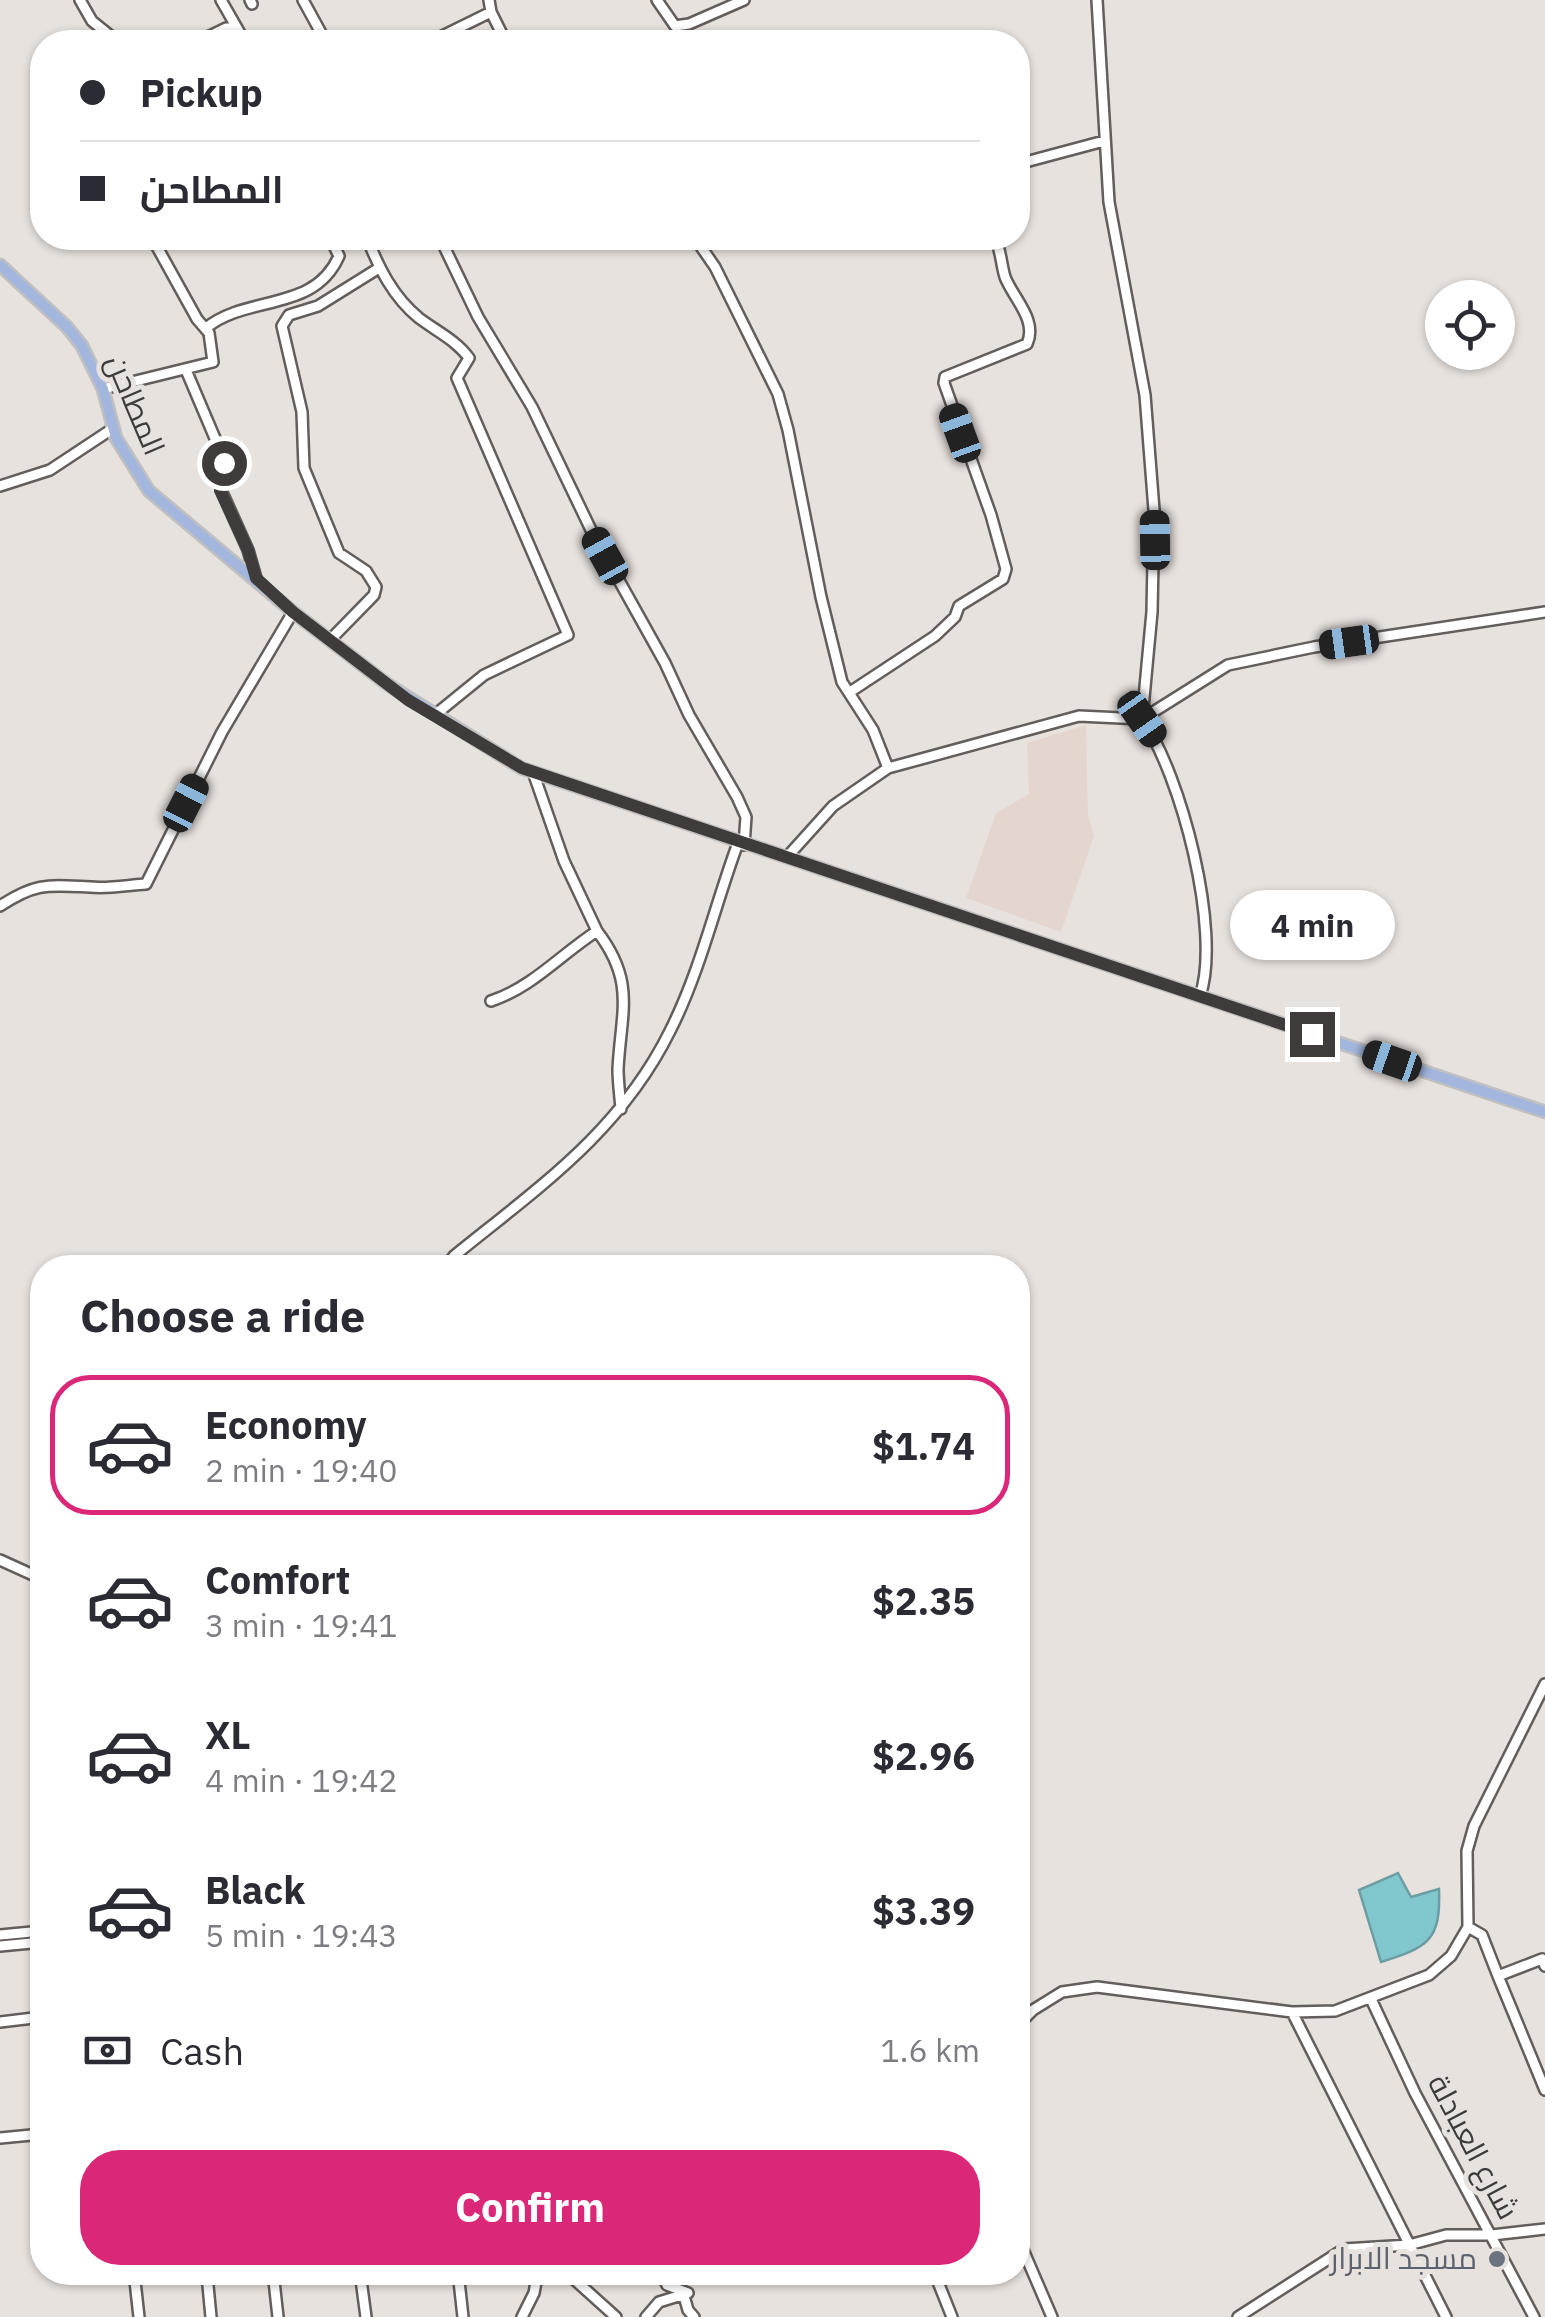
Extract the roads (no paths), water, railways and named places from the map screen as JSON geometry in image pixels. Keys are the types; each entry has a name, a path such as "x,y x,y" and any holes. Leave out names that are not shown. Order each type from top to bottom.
{"main road":[{"name":"المطاحن","path":"0,264 74,335 95,367 112,429 150,491 293,612 408,700 533,772 1545,1112"}],"street":[{"path":"80,0 92,20 104,30"},
{"path":"220,0 237,28"},
{"path":"304,0 320,30"},
{"path":"489,0 500,30"},
{"path":"657,0 674,26 744,0"},
{"path":"1097,0 1104,141 1115,247 1144,395 1153,494 1152,612 1142,719 1166,764 1200,879 1208,956 1200,996"},
{"path":"454,30 491,12"},
{"path":"222,30 237,28"},
{"path":"1030,161 1104,141"},
{"path":"103,389 213,362 206,328 197,319 159,250"},
{"path":"206,328 226,315 312,290 335,266 339,256 336,250"},
{"path":"372,250 402,304 467,354 469,362 456,378 568,635 484,676 436,714"},
{"path":"446,250 746,818 741,844 678,1014 650,1068 621,1109 569,1164 455,1255"},
{"path":"704,250 778,394 842,682 873,730 888,768"},
{"path":"850,692 935,636 955,617 959,606 1003,579 1006,570 991,515 944,383 946,377 1026,344 1030,337 1023,307 1005,277 999,250"},
{"path":"331,639 374,595 376,587 366,571 339,553 304,468 302,412 282,326 289,315 318,306 379,268"},
{"path":"186,370 228,470 220,490 248,550 256,578"},
{"path":"0,486 50,470 112,429"},
{"path":"0,906 24,890 54,883 94,888 146,884 222,732 293,612"},
{"path":"787,857 833,806 888,768 1079,716 1142,719 1228,665 1545,612"},
{"path":"533,772 564,860 597,931 613,952 624,985 618,1071 621,1109"},
{"path":"492,1001 528,985 597,931"},
{"path":"0,1560 30,1574"},
{"path":"1030,2013 1062,1992 1097,1987 1292,2012 1336,2011 1428,1975 1451,1956 1468,1926 1468,1851 1474,1826 1545,1684"},
{"path":"1468,1926 1482,1935 1545,2090"},
{"path":"0,1935 30,1933"},
{"path":"0,1946 30,1943"},
{"path":"1498,1976 1542,1959 1545,1966"},
{"name":"شارع العبادلة","path":"1371,1999 1415,2094 1534,2317"},
{"path":"1292,2012 1446,2317"},
{"path":"0,2022 30,2018"},
{"path":"0,2138 30,2135"},
{"path":"1238,2317 1344,2249 1409,2245 1446,2235 1545,2229"},
{"path":"1030,2266 1052,2317"},
{"path":"135,2285 139,2317"},
{"path":"208,2285 211,2317"},
{"path":"274,2285 278,2317"},
{"path":"362,2285 366,2317"},
{"path":"460,2285 464,2317"},
{"path":"511,2316 523,2315 536,2285"},
{"path":"580,2285 616,2317"},
{"path":"646,2317 659,2302 688,2294 667,2285"},
{"path":"939,2285 952,2317"},
{"path":"684,2296 694,2317"}],"water":[{"path":"1398,1873 1411,1897 1439,1889 1437,1920 1434,1931 1421,1946 1381,1962 1359,1890"}],"place":[{"name":"مسجد الابرار","path":"1497,2259"}]}
